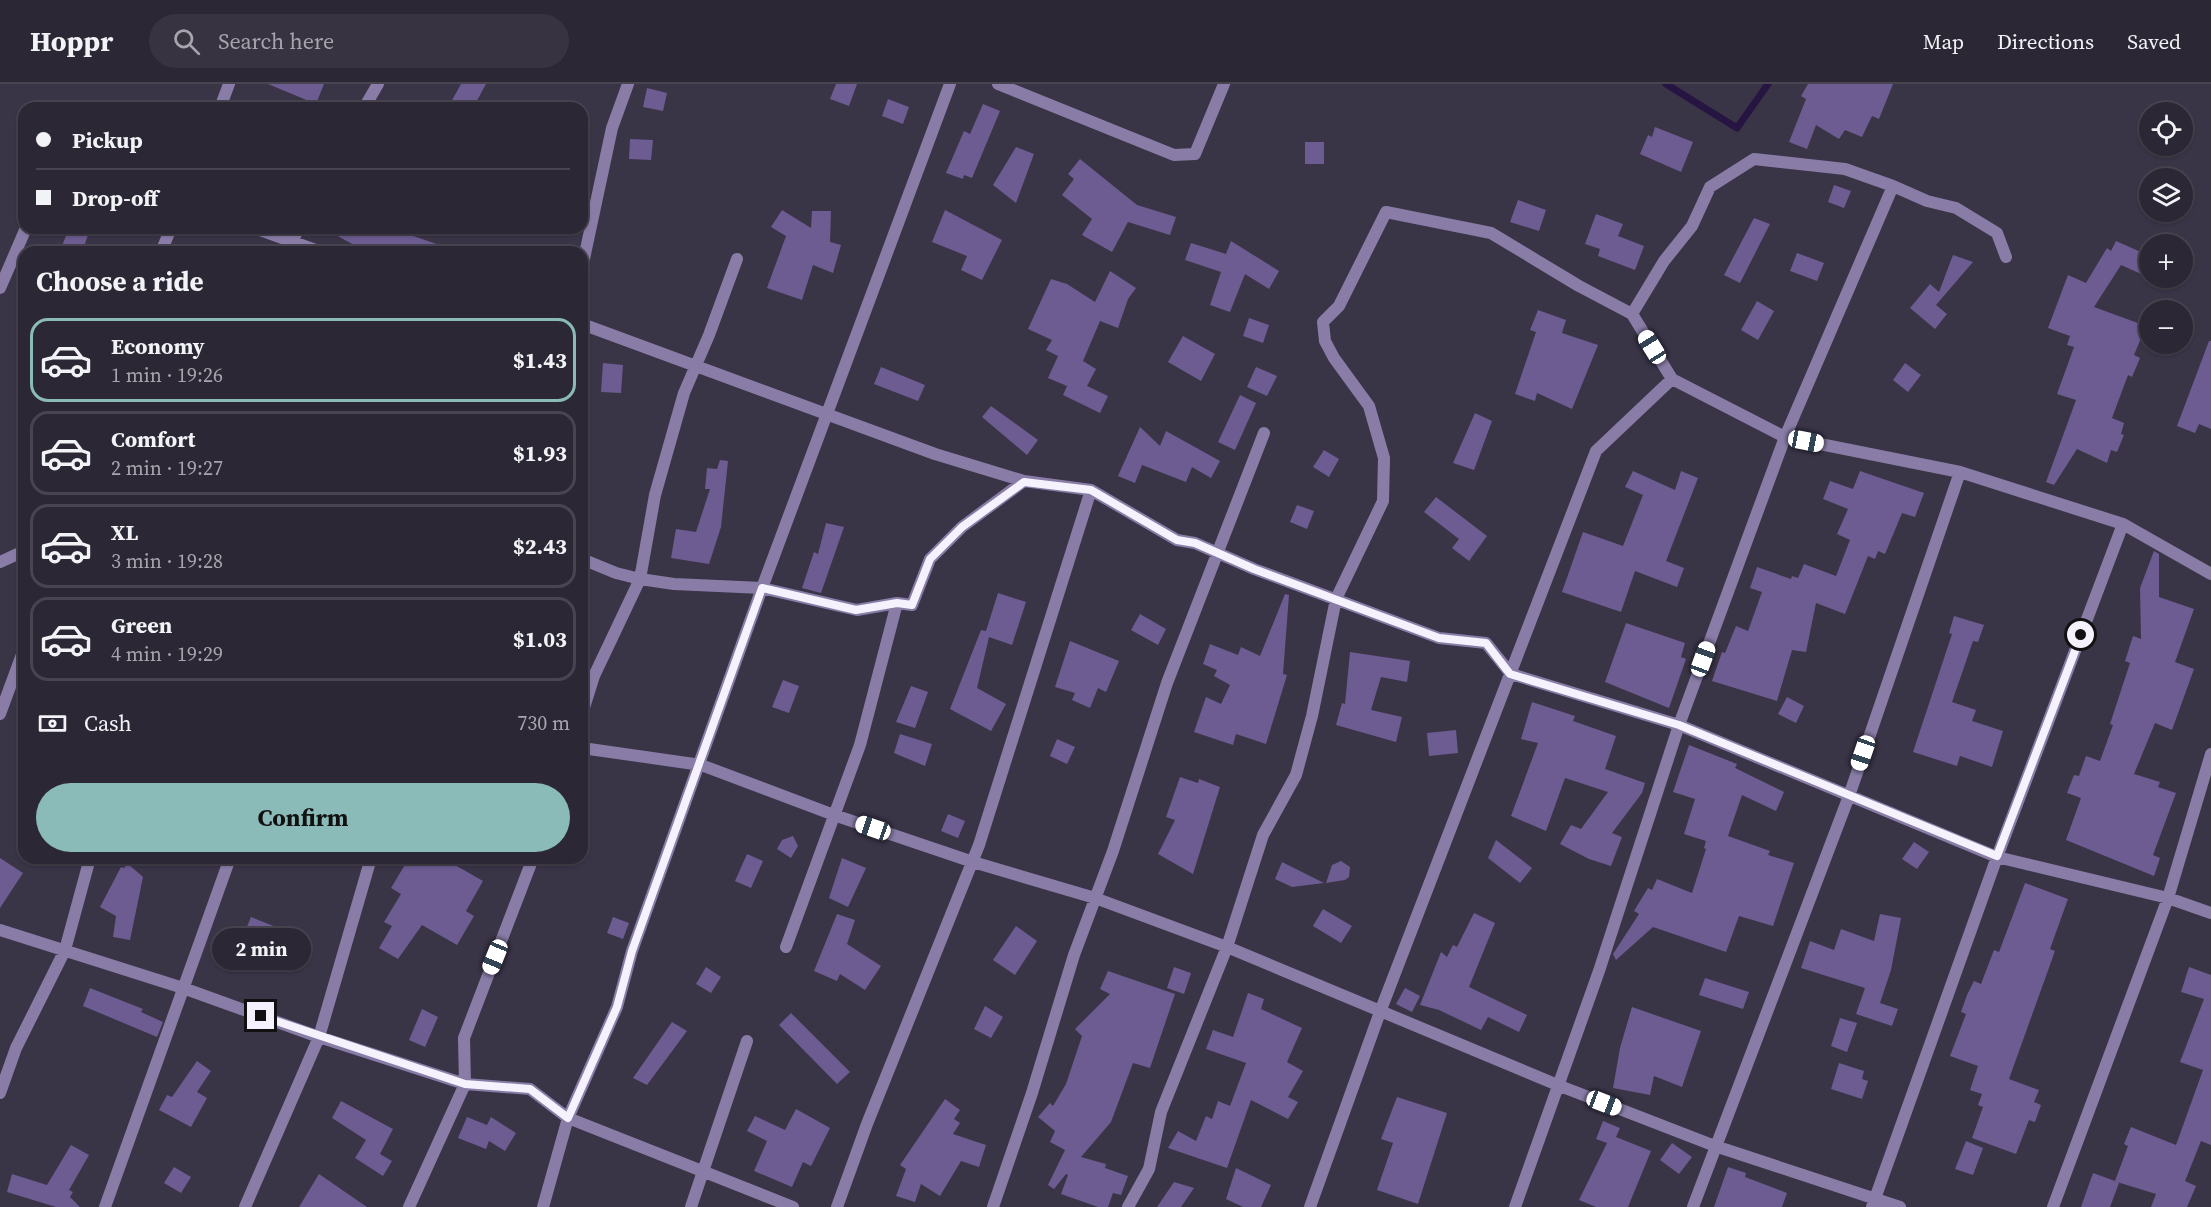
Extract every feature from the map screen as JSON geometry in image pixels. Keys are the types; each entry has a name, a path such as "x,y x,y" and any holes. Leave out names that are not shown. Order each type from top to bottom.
{"street":[{"path":"222,102 229,84"},
{"path":"368,102 378,84"},
{"path":"587,246 612,128 628,84"},
{"path":"543,1207 568,1118 617,1007 632,951 701,765 762,588 950,84"},
{"path":"998,84 1174,155 1195,154 1224,84"},
{"path":"1632,314 1664,261 1692,226 1710,187 1754,159 1845,169 1927,201 1956,208 1997,233 2006,257"},
{"path":"1515,1207 1560,1086 1679,725 1785,437 1893,186"},
{"path":"1128,1207 1149,1169 1161,1112 1227,947 1263,835 1296,775 1312,716 1336,599 1383,501 1384,458 1369,406 1334,358 1325,341 1323,322 1339,306 1386,212 1491,233 1579,286 1632,314 1672,379 1785,437 1960,472 2123,524 2211,574"},
{"path":"265,234 288,246"},
{"path":"0,288 18,246"},
{"path":"588,695 594,676 640,579 655,495 684,393 737,259"},
{"path":"588,326 935,454 1024,482 1091,490 1177,540 1195,543 1439,638 1486,643 1510,674 1679,725 1997,856 2168,898 2211,913"},
{"path":"1310,1207 1380,1012 1596,451 1672,379"},
{"path":"993,1207 1167,683 1219,554 1264,433"},
{"path":"1693,1207 1849,796 1960,472"},
{"path":"588,561 616,573 640,579 674,584 762,588 856,610 897,603 912,605 930,559 962,527 1024,482"},
{"path":"837,1207 867,1124 973,862 1091,490"},
{"path":"1874,1202 1997,856 2123,524"},
{"path":"0,562 18,554"},
{"path":"786,947 860,745 897,603"},
{"path":"0,714 18,665"},
{"path":"588,749 701,765 834,815 973,862 1095,897 1227,947 1560,1086 1715,1146 1874,1202 1900,1207"},
{"path":"2053,1207 2168,898 2211,754"},
{"path":"0,1094 16,1048 65,950 88,864"},
{"path":"105,1207 229,864"},
{"path":"245,1207 319,1037 369,864"},
{"path":"409,1207 465,1084 464,1038 531,864"},
{"path":"0,930 183,988 319,1037 465,1084 530,1089 568,1118 793,1207"},
{"path":"691,1207 705,1172 747,1041"}],"building":[{"path":"268,84 324,84 317,102 311,102"},
{"path":"461,84 486,84 476,102 451,102"},
{"path":"836,84 857,84 849,106 830,99"},
{"path":"1808,84 1893,84 1879,119 1872,116 1862,137 1845,130 1839,139 1816,125 1807,149 1789,142 1806,99 1801,96"},
{"path":"647,88 667,93 663,111 643,107"},
{"path":"888,99 909,107 903,124 882,116"},
{"path":"983,104 1000,111 972,178 964,175 963,179 946,173 964,131 970,134"},
{"path":"1655,127 1693,142 1681,172 1640,154 1648,135 1652,137"},
{"path":"630,139 653,140 651,160 629,159"},
{"path":"1305,142 1324,142 1324,164 1305,164"},
{"path":"1016,147 1034,154 1016,203 993,185"},
{"path":"1080,159 1137,205 1176,217 1170,235 1128,222 1112,252 1082,235 1092,219 1062,195 1074,179 1068,174"},
{"path":"1834,185 1851,191 1844,208 1828,202"},
{"path":"1518,200 1546,210 1539,231 1510,222"},
{"path":"782,210 811,228 812,211 831,211 830,242 841,245 833,273 813,265 802,300 767,288 786,236 771,227"},
{"path":"945,210 1002,240 982,280 961,270 967,256 932,242"},
{"path":"1596,214 1623,224 1618,236 1644,246 1635,270 1598,256 1600,249 1585,244"},
{"path":"1754,218 1770,224 1740,283 1724,275"},
{"path":"67,234 88,235 84,246 62,246"},
{"path":"334,234 407,234 442,246 356,246"},
{"path":"1231,241 1279,271 1269,289 1245,274 1230,312 1210,305 1221,272 1185,260 1191,243 1226,254"},
{"path":"2116,241 2139,251 2139,273 2121,265 2094,307 2139,323 2139,343 2134,355 2140,358 2132,377 2128,375 2112,418 2124,423 2121,434 2124,435 2117,452 2111,450 2107,463 2077,449 2054,485 2046,482 2076,400 2057,394 2074,347 2067,345 2070,336 2048,328 2068,275 2086,283 2107,248 2111,251"},
{"path":"1797,253 1824,263 1817,281 1790,271"},
{"path":"1953,255 1973,262 1936,305 1947,314 1935,329 1910,308 1930,284 1939,292"},
{"path":"1110,271 1136,288 1128,299 1118,328 1100,321 1083,361 1096,369 1087,386 1108,396 1100,413 1063,395 1067,386 1048,378 1058,356 1046,350 1052,340 1028,329 1051,279 1067,284 1095,302"},
{"path":"1757,301 1774,311 1758,340 1741,330"},
{"path":"1538,310 1566,320 1562,333 1598,345 1572,409 1537,393 1535,401 1515,394 1536,332 1530,330"},
{"path":"1249,318 1269,325 1263,343 1243,336"},
{"path":"1183,336 1215,354 1201,381 1168,362"},
{"path":"2209,341 2211,341 2211,429 2199,424 2195,433 2177,426"},
{"path":"603,363 623,365 621,393 601,392"},
{"path":"1905,363 1921,375 1908,392 1893,380"},
{"path":"881,367 925,385 918,401 874,384"},
{"path":"1256,367 1277,376 1267,396 1247,387"},
{"path":"1240,395 1256,403 1235,450 1218,442"},
{"path":"991,406 1038,440 1027,455 982,417"},
{"path":"1475,413 1492,421 1474,470 1453,463"},
{"path":"1140,427 1160,446 1166,431 1220,461 1211,478 1192,467 1186,482 1142,465 1135,483 1118,476"},
{"path":"1324,450 1339,459 1329,477 1313,467"},
{"path":"720,460 728,461 721,527 709,564 671,558 676,529 696,532 710,489 705,489 707,468 717,469"},
{"path":"1633,471 1675,490 1681,471 1698,478 1666,561 1684,568 1677,587 1635,571 1621,612 1562,592 1583,532 1623,546 1643,495 1625,487"},
{"path":"1860,471 1924,493 1915,517 1902,513 1885,554 1878,551 1875,559 1868,556 1845,614 1816,603 1806,652 1792,650 1777,701 1712,681 1722,652 1725,653 1736,626 1748,631 1762,592 1750,588 1757,567 1791,579 1792,576 1798,578 1804,564 1836,576 1850,540 1837,534 1848,509 1823,499 1830,481 1853,489"},
{"path":"1436,497 1487,536 1469,561 1452,548 1459,539 1424,512"},
{"path":"1297,505 1314,511 1307,529 1290,522"},
{"path":"826,523 844,527 821,593 802,588 814,552 818,554"},
{"path":"2154,551 2159,554 2159,597 2194,609 2175,662 2194,669 2172,730 2155,723 2134,774 2160,782 2158,787 2176,793 2153,855 2160,858 2154,876 2066,840 2081,798 2067,793 2074,775 2079,776 2086,756 2100,761 2113,725 2110,724 2130,663 2125,661 2133,636 2141,639 2140,588"},
{"path":"998,593 1026,602 1012,645 989,637 977,688 1006,704 991,731 950,709 981,630 986,631"},
{"path":"1285,594 1289,595 1283,674 1287,675 1266,744 1236,734 1233,745 1194,732 1206,697 1221,704 1230,685 1214,676 1217,670 1203,664 1210,644 1238,655 1241,647 1260,656"},
{"path":"1140,614 1166,629 1158,645 1131,630"},
{"path":"1954,616 1984,625 1978,642 1973,641 1952,702 1976,710 1972,721 2003,731 1992,767 1960,756 1957,766 1913,752 1952,634 1949,633"},
{"path":"1626,623 1685,643 1681,657 1686,659 1669,708 1605,682"},
{"path":"1070,641 1119,661 1106,692 1098,688 1090,708 1072,700 1075,693 1055,687"},
{"path":"1350,652 1410,661 1407,682 1381,677 1371,710 1402,717 1396,742 1336,725 1342,703 1345,704"},
{"path":"783,680 799,686 789,713 772,707"},
{"path":"911,686 928,692 915,728 896,722"},
{"path":"1787,697 1804,706 1796,723 1778,714"},
{"path":"1532,702 1575,716 1573,721 1616,736 1605,769 1645,783 1642,793 1612,833 1622,837 1611,866 1589,859 1560,844 1571,825 1581,829 1608,792 1565,778 1546,831 1511,816 1538,743 1521,739"},
{"path":"1456,730 1458,753 1429,756 1427,733"},
{"path":"900,734 932,744 925,766 894,753"},
{"path":"1057,739 1075,747 1067,764 1050,756"},
{"path":"1689,745 1737,764 1735,768 1784,792 1776,811 1742,795 1728,836 1770,851 1768,855 1794,863 1773,926 1739,916 1726,952 1653,927 1616,960 1613,954 1639,914 1634,911 1648,888 1652,890 1657,879 1692,893 1706,849 1704,848 1706,841 1684,834 1695,799 1673,792"},
{"path":"1180,777 1198,783 1199,779 1220,787 1193,874 1158,854 1175,820 1166,817"},
{"path":"948,814 965,821 958,838 941,831"},
{"path":"793,836 798,846 791,858 777,849 782,840"},
{"path":"1496,840 1532,868 1520,883 1488,858"},
{"path":"1914,842 1929,852 1917,869 1902,859"},
{"path":"747,854 763,861 751,888 735,881"},
{"path":"0,858 23,873 0,908"},
{"path":"842,858 866,868 848,907 829,898"},
{"path":"1341,861 1350,867 1349,877 1345,880 1326,883 1332,865"},
{"path":"1282,862 1324,883 1292,887 1275,879"},
{"path":"128,864 143,877 130,940 113,937 116,916 100,907 121,867 124,868"},
{"path":"405,864 456,864 483,881 466,911 474,916 457,945 422,925 398,959 379,948 392,926 384,922 401,894 391,888"},
{"path":"2025,883 2068,899 2050,949 2055,951 2009,1079 2039,1090 2034,1102 2041,1105 2035,1122 2029,1120 2016,1154 1972,1138 1983,1107 1978,1105 1982,1094 1970,1090 1978,1066 1950,1056 1966,1014 1961,1012 1967,995 1974,981 1981,984 1994,950 1999,952"},
{"path":"1323,909 1352,926 1341,943 1313,926"},
{"path":"1474,913 1495,923 1469,987 1527,1015 1519,1032 1488,1017 1481,1030 1439,1010 1420,1005 1441,952 1447,957 1453,945 1457,947"},
{"path":"837,914 855,920 847,944 881,966 865,990 840,974 837,981 814,971"},
{"path":"1880,914 1901,918 1891,970 1880,1003 1898,1009 1892,1026 1856,1014 1865,988 1801,968 1810,941 1834,950 1841,929 1874,941"},
{"path":"251,917 276,927 269,943 244,934"},
{"path":"613,917 629,923 623,939 607,933"},
{"path":"1016,926 1037,941 1015,975 993,960"},
{"path":"706,967 721,977 711,993 696,984"},
{"path":"1174,967 1191,973 1184,994 1167,988"},
{"path":"2189,967 2211,975 2211,1145 2201,1141 2185,1181 2196,1186 2187,1207 2151,1207 2156,1194 2117,1182 2119,1183 2110,1207 2081,1207 2093,1173 2115,1181 2128,1146 2124,1144 2131,1127 2176,1145 2203,1070 2180,1062 2204,999 2181,992"},
{"path":"1108,971 1175,994 1150,1068 1133,1063 1111,1122 1081,1157 1106,1164 1105,1168 1128,1176 1121,1195 1113,1193 1108,1207 1098,1207 1061,1194 1068,1175 1066,1174 1054,1189 1048,1185 1065,1150 1050,1142 1055,1131 1038,1117 1050,1103 1053,1106 1066,1084 1082,1036 1075,1029 1110,994 1100,989"},
{"path":"1705,978 1749,992 1743,1009 1699,995"},
{"path":"90,988 143,1009 141,1012 163,1022 157,1037 83,1006"},
{"path":"1405,988 1420,996 1412,1012 1396,1004"},
{"path":"1248,993 1264,999 1261,1009 1302,1028 1287,1062 1303,1071 1288,1097 1298,1102 1288,1119 1251,1100 1227,1168 1168,1148 1178,1131 1196,1141 1206,1116 1212,1119 1218,1101 1230,1106 1246,1063 1206,1049 1213,1030 1233,1037"},
{"path":"985,1006 1003,1017 991,1038 974,1029"},
{"path":"1632,1007 1701,1031 1682,1087 1654,1076 1650,1095 1613,1088 1620,1048"},
{"path":"422,1009 438,1017 425,1047 409,1040"},
{"path":"791,1013 850,1072 837,1084 779,1025"},
{"path":"1840,1018 1857,1023 1847,1052 1831,1046"},
{"path":"672,1022 687,1031 647,1085 633,1078"},
{"path":"197,1061 211,1071 197,1092 207,1098 191,1127 159,1110 167,1095 172,1097"},
{"path":"1839,1063 1864,1071 1862,1079 1868,1081 1862,1099 1831,1089"},
{"path":"1397,1097 1447,1113 1418,1204 1377,1190 1393,1143 1381,1139"},
{"path":"945,1099 960,1110 954,1119 960,1123 953,1134 986,1145 979,1167 961,1161 940,1196 921,1184 915,1202 896,1196 906,1169 900,1165"},
{"path":"341,1101 393,1129 380,1154 392,1161 383,1176 355,1158 366,1140 332,1118"},
{"path":"796,1109 830,1128 811,1166 803,1162 792,1187 754,1171 767,1141 747,1131 755,1116 785,1130"},
{"path":"467,1117 487,1125 491,1117 516,1133 505,1151 489,1141 486,1149 458,1138"},
{"path":"1603,1121 1620,1128 1616,1137 1651,1151 1628,1207 1596,1207 1579,1200 1607,1143 1596,1139"},
{"path":"1966,1141 1983,1148 1973,1175 1955,1169"},
{"path":"1672,1143 1692,1157 1679,1174 1660,1160"},
{"path":"71,1145 89,1155 69,1190 73,1192 70,1197 80,1207 56,1207 7,1192 12,1174 47,1185"},
{"path":"174,1167 191,1177 181,1193 164,1183"},
{"path":"1728,1167 1746,1173 1745,1177 1787,1193 1782,1207 1714,1207"},
{"path":"1236,1168 1271,1185 1261,1207 1243,1207 1226,1199"},
{"path":"319,1174 367,1207 299,1207"},
{"path":"1174,1182 1194,1188 1181,1207 1157,1207"}],"waterway":[{"path":"1666,84 1737,128 1768,84"}],"route":[{"path":"261,1016 465,1084 530,1089 568,1118 617,1007 632,951 701,765 762,588 809,597 856,610 897,603 912,605 930,559 962,527 1024,482 1091,490 1158,526 1177,540 1195,543 1254,569 1439,638 1486,643 1510,674 1679,725 1997,856 2081,635"}]}
